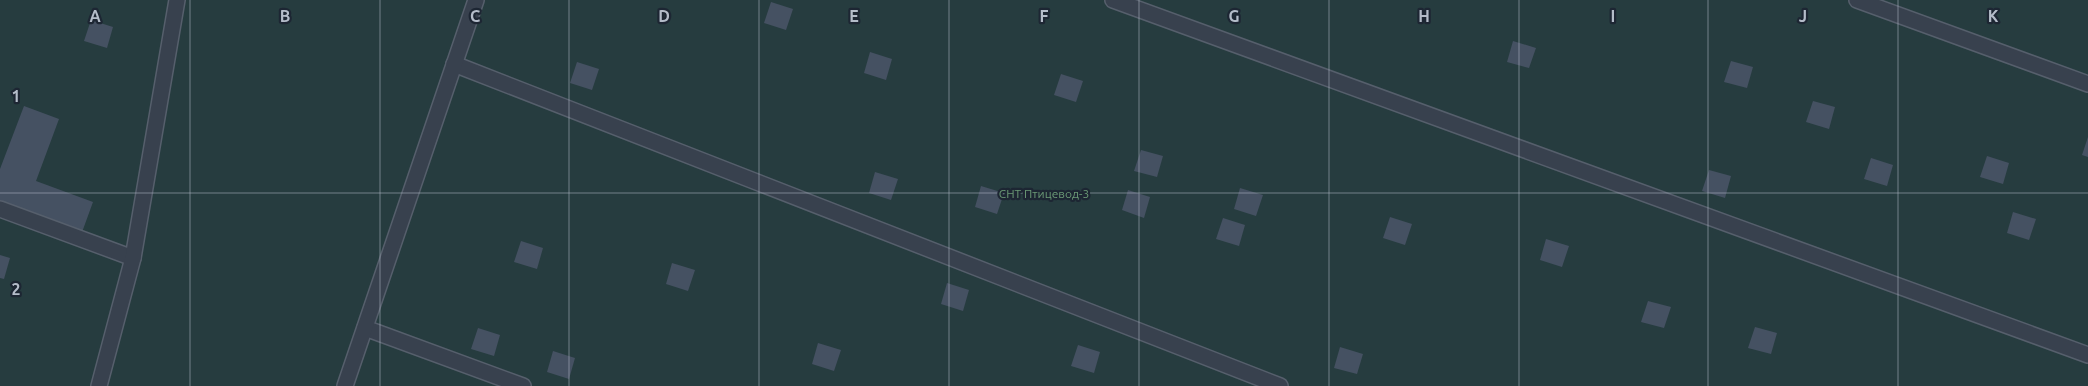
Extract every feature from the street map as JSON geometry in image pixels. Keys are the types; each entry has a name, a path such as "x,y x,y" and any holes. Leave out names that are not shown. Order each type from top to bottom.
{"lane":[{"path":"99,386 133,258 177,0"},
{"path":"345,386 476,0"},
{"path":"1113,0 2088,355"},
{"path":"1856,0 2088,84"},
{"path":"454,64 1280,386"},
{"path":"0,209 133,258"},
{"path":"365,328 523,386"}],"green space":[{"name":"СНТ Птицевод-3","path":"0,0 2088,0 2088,386 0,386"}],"building":[{"path":"771,2 793,9 786,30 764,23"},
{"path":"91,20 113,27 107,48 84,41"},
{"path":"1513,41 1536,48 1529,68 1507,62"},
{"path":"870,52 892,59 886,80 864,73"},
{"path":"1731,61 1753,67 1747,88 1724,82"},
{"path":"577,62 599,69 592,90 570,83"},
{"path":"1061,74 1083,81 1076,102 1054,95"},
{"path":"1813,101 1835,107 1829,129 1806,122"},
{"path":"24,106 59,119 36,181 93,202 81,235 0,205 0,169"},
{"path":"2088,137 2088,157 2082,155"},
{"path":"1141,150 1163,156 1157,177 1134,171"},
{"path":"1987,156 2009,163 2003,184 1980,177"},
{"path":"1871,158 1893,165 1887,186 1864,179"},
{"path":"1709,170 1731,176 1725,198 1702,191"},
{"path":"875,172 898,179 891,200 869,193"},
{"path":"981,186 1004,193 997,214 975,207"},
{"path":"1240,188 1263,195 1256,216 1234,209"},
{"path":"1128,190 1150,197 1144,218 1122,210"},
{"path":"2013,212 2036,219 2029,240 2007,233"},
{"path":"1390,217 1412,224 1405,245 1383,238"},
{"path":"1223,218 1245,225 1239,246 1216,239"},
{"path":"1546,239 1569,246 1562,267 1540,260"},
{"path":"521,241 543,248 537,269 514,262"},
{"path":"0,255 10,258 4,279 0,278"},
{"path":"672,263 695,270 688,291 666,284"},
{"path":"947,283 969,290 963,311 941,304"},
{"path":"1648,301 1671,307 1664,328 1641,322"},
{"path":"1755,327 1777,333 1771,354 1748,348"},
{"path":"478,328 500,335 494,356 471,349"},
{"path":"818,343 841,350 834,371 812,364"},
{"path":"1078,345 1100,352 1094,373 1071,366"},
{"path":"1340,347 1363,354 1357,374 1334,368"},
{"path":"553,351 575,358 569,379 547,372"}]}
